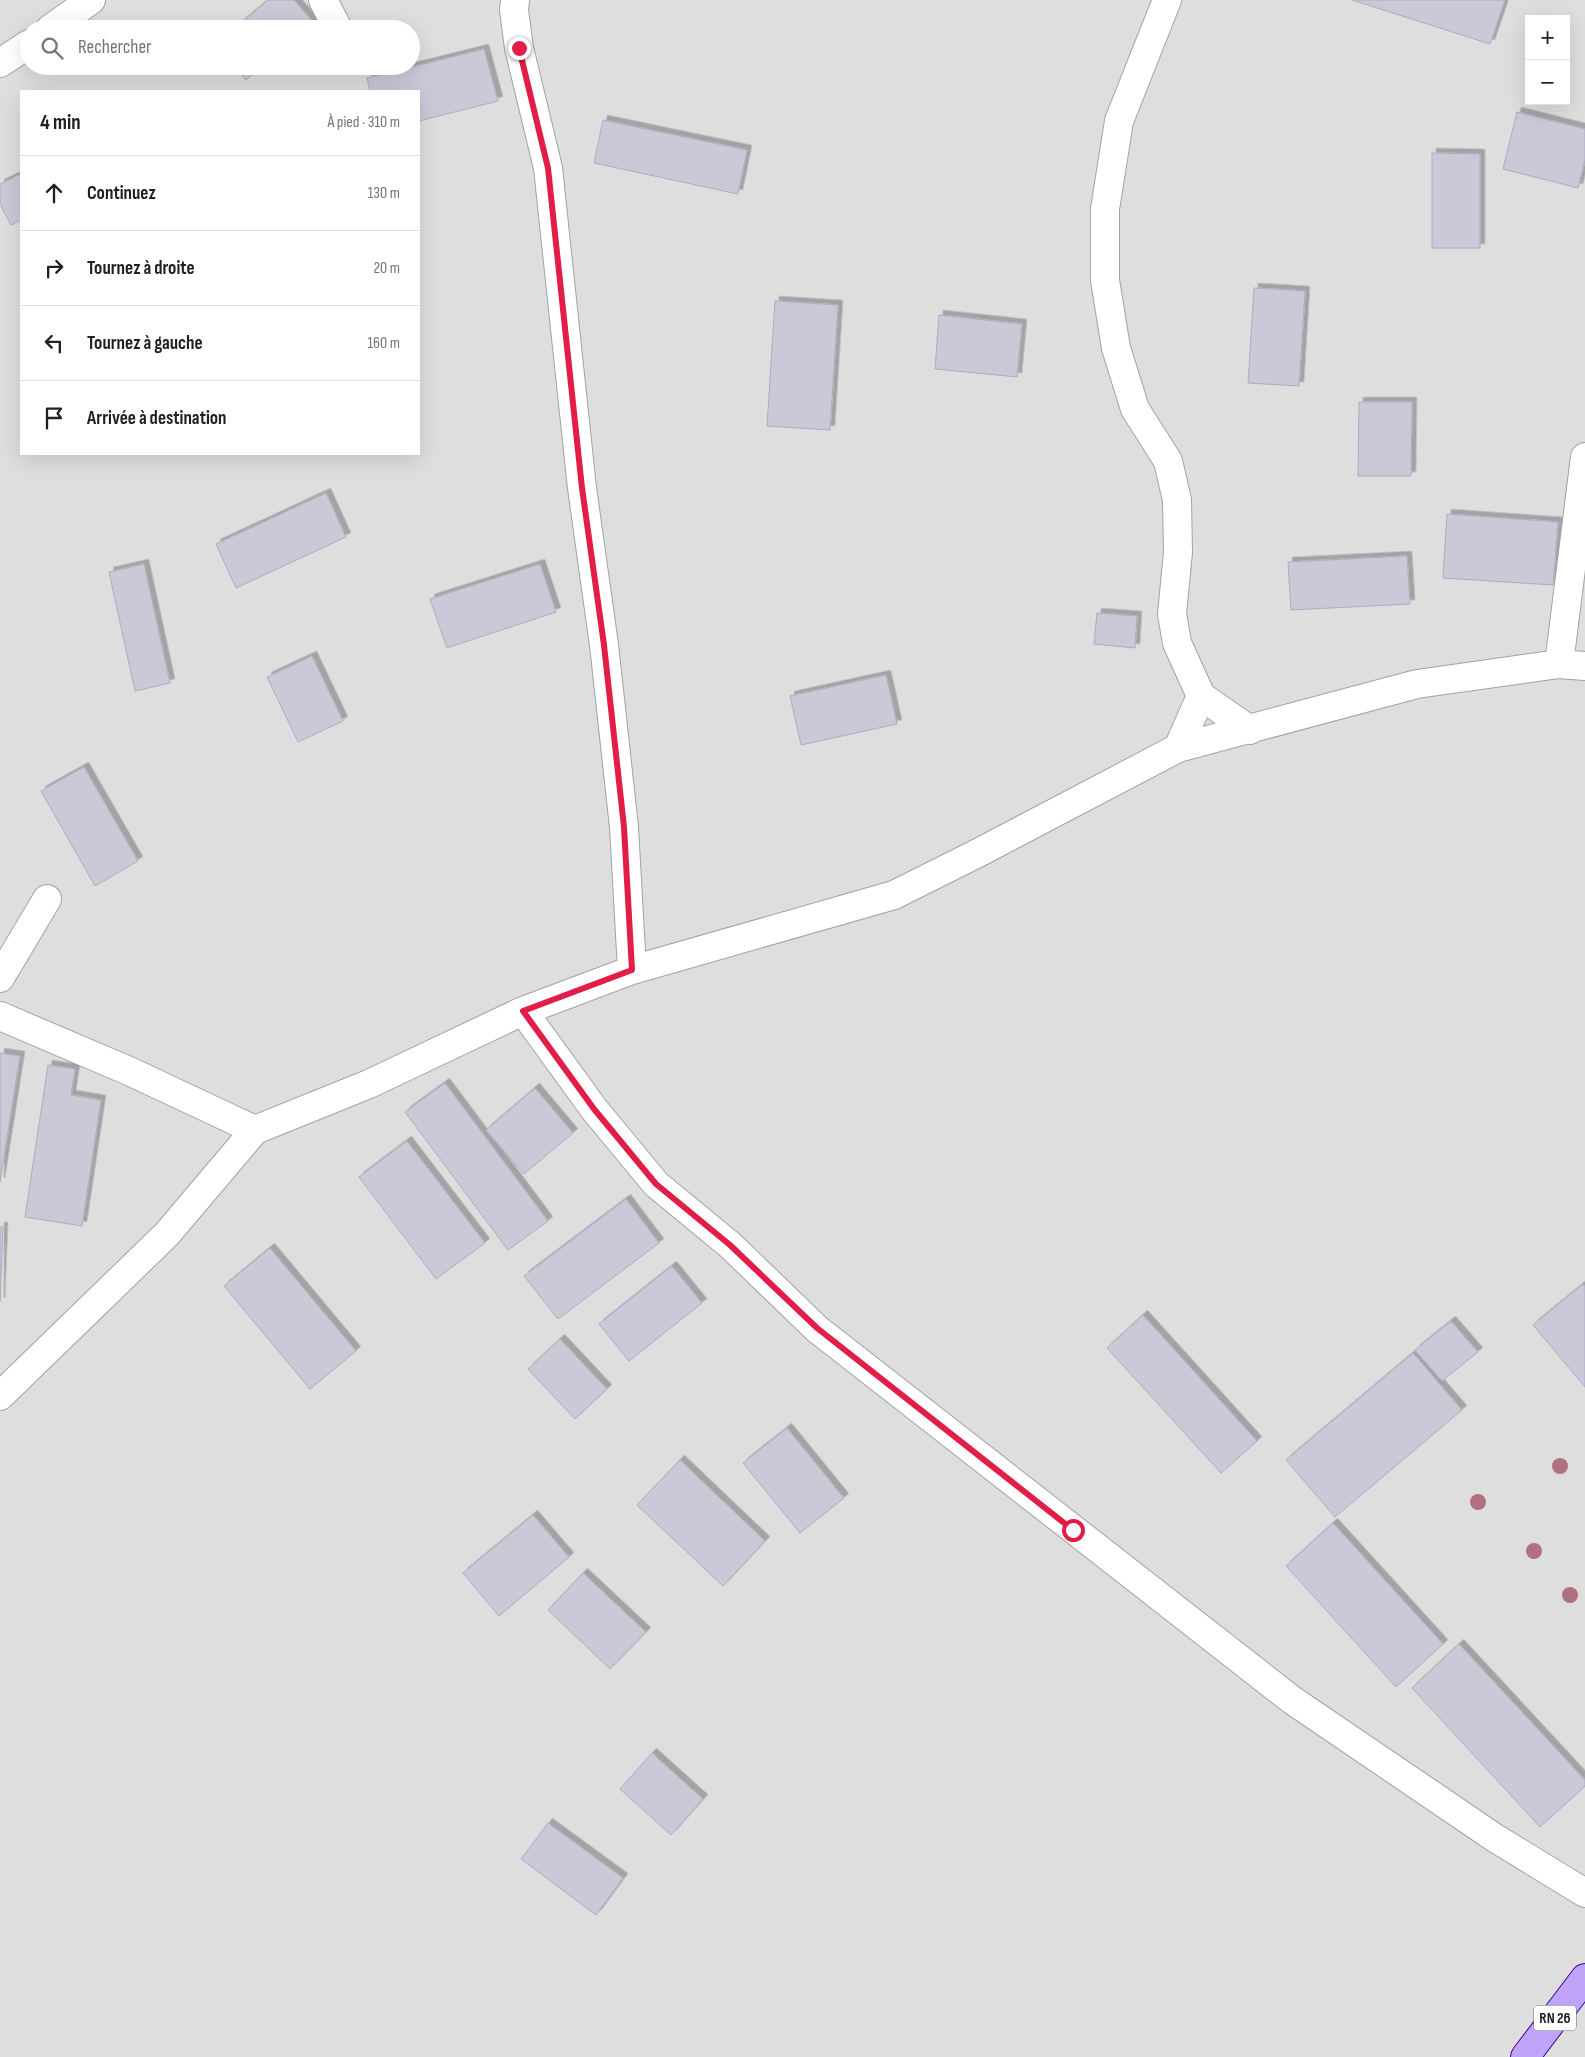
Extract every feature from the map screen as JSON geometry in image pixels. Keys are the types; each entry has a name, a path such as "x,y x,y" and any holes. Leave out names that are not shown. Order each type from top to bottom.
{"main road":[{"name":"RN 26","path":"1525,2057 1585,1978"}],"street":[{"path":"63,20 91,0"},
{"path":"323,0 333,20"},
{"path":"516,0 514,10 519,48 548,168 582,488 604,645 624,827 632,970"},
{"path":"1167,0 1119,121 1104,209 1106,280 1116,348 1135,409 1168,461 1177,500 1178,552 1172,614 1177,644 1201,696 1250,730"},
{"path":"0,63 20,50"},
{"path":"0,1396 167,1234 255,1130 369,1084 523,1011 632,970 894,895 1178,748 1416,684 1572,665 1585,457"},
{"path":"1178,748 1201,696"},
{"path":"0,978 47,899"},
{"path":"523,1011 594,1109 656,1184 730,1245 817,1328 1292,1700 1495,1838 1585,1893"},
{"path":"0,1016 120,1067 255,1130"}],"shaded area":[{"path":"0,0 1585,0 1585,2057 0,2057"}],"building":[{"path":"268,0 294,0 311,20 245,20"},
{"path":"1352,0 1505,0 1490,44"},
{"path":"484,49 498,101 420,121 420,90 370,90 367,78 379,75 420,75 420,65"},
{"path":"242,75 252,75 246,80"},
{"path":"1517,112 1585,129 1585,160 1578,188 1503,169"},
{"path":"603,120 747,150 738,194 594,163"},
{"path":"1432,153 1480,154 1480,248 1432,248"},
{"path":"20,174 20,220 11,225 0,204 0,184"},
{"path":"1254,288 1305,291 1299,386 1248,383"},
{"path":"775,301 838,305 830,430 767,426"},
{"path":"939,315 1022,324 1017,377 935,369"},
{"path":"1359,402 1412,402 1411,476 1358,476"},
{"path":"326,493 346,537 236,588 216,544"},
{"path":"1447,514 1558,522 1553,585 1443,578"},
{"path":"1407,556 1410,604 1291,610 1288,562"},
{"path":"144,564 170,683 135,691 109,572"},
{"path":"540,564 556,612 447,648 430,599"},
{"path":"1097,613 1137,616 1135,648 1094,644"},
{"path":"312,656 343,721 298,742 267,677"},
{"path":"886,675 897,724 801,745 790,696"},
{"path":"84,767 138,861 95,886 41,791"},
{"path":"0,1053 20,1056 0,1182"},
{"path":"48,1065 75,1069 71,1095 101,1100 82,1226 25,1217"},
{"path":"445,1083 548,1221 508,1250 405,1112"},
{"path":"535,1088 573,1133 524,1174 486,1130"},
{"path":"407,1141 485,1243 436,1279 359,1177"},
{"path":"626,1199 659,1243 558,1319 524,1276"},
{"path":"0,1227 3,1227 0,1302"},
{"path":"270,1248 356,1351 310,1389 224,1286"},
{"path":"672,1266 702,1303 629,1361 599,1324"},
{"path":"1583,1284 1585,1287 1585,1387 1533,1325"},
{"path":"1143,1315 1257,1441 1221,1473 1107,1348"},
{"path":"1451,1321 1478,1352 1442,1381 1415,1350"},
{"path":"560,1339 607,1389 575,1419 528,1369"},
{"path":"1413,1353 1462,1410 1335,1517 1286,1460"},
{"path":"787,1428 844,1498 800,1533 743,1463"},
{"path":"680,1460 765,1541 723,1586 637,1505"},
{"path":"533,1515 569,1557 499,1616 463,1573"},
{"path":"1333,1523 1443,1644 1396,1687 1286,1566"},
{"path":"583,1573 646,1632 610,1669 548,1610"},
{"path":"1459,1644 1585,1780 1585,1786 1540,1827 1412,1688"},
{"path":"652,1753 703,1799 671,1835 620,1789"},
{"path":"548,1823 623,1878 596,1915 521,1859"}],"route":[{"path":"519,48 548,168 582,488 604,645 624,827 632,970 523,1011 594,1109 656,1184 730,1245 817,1328 1073,1530"}]}
